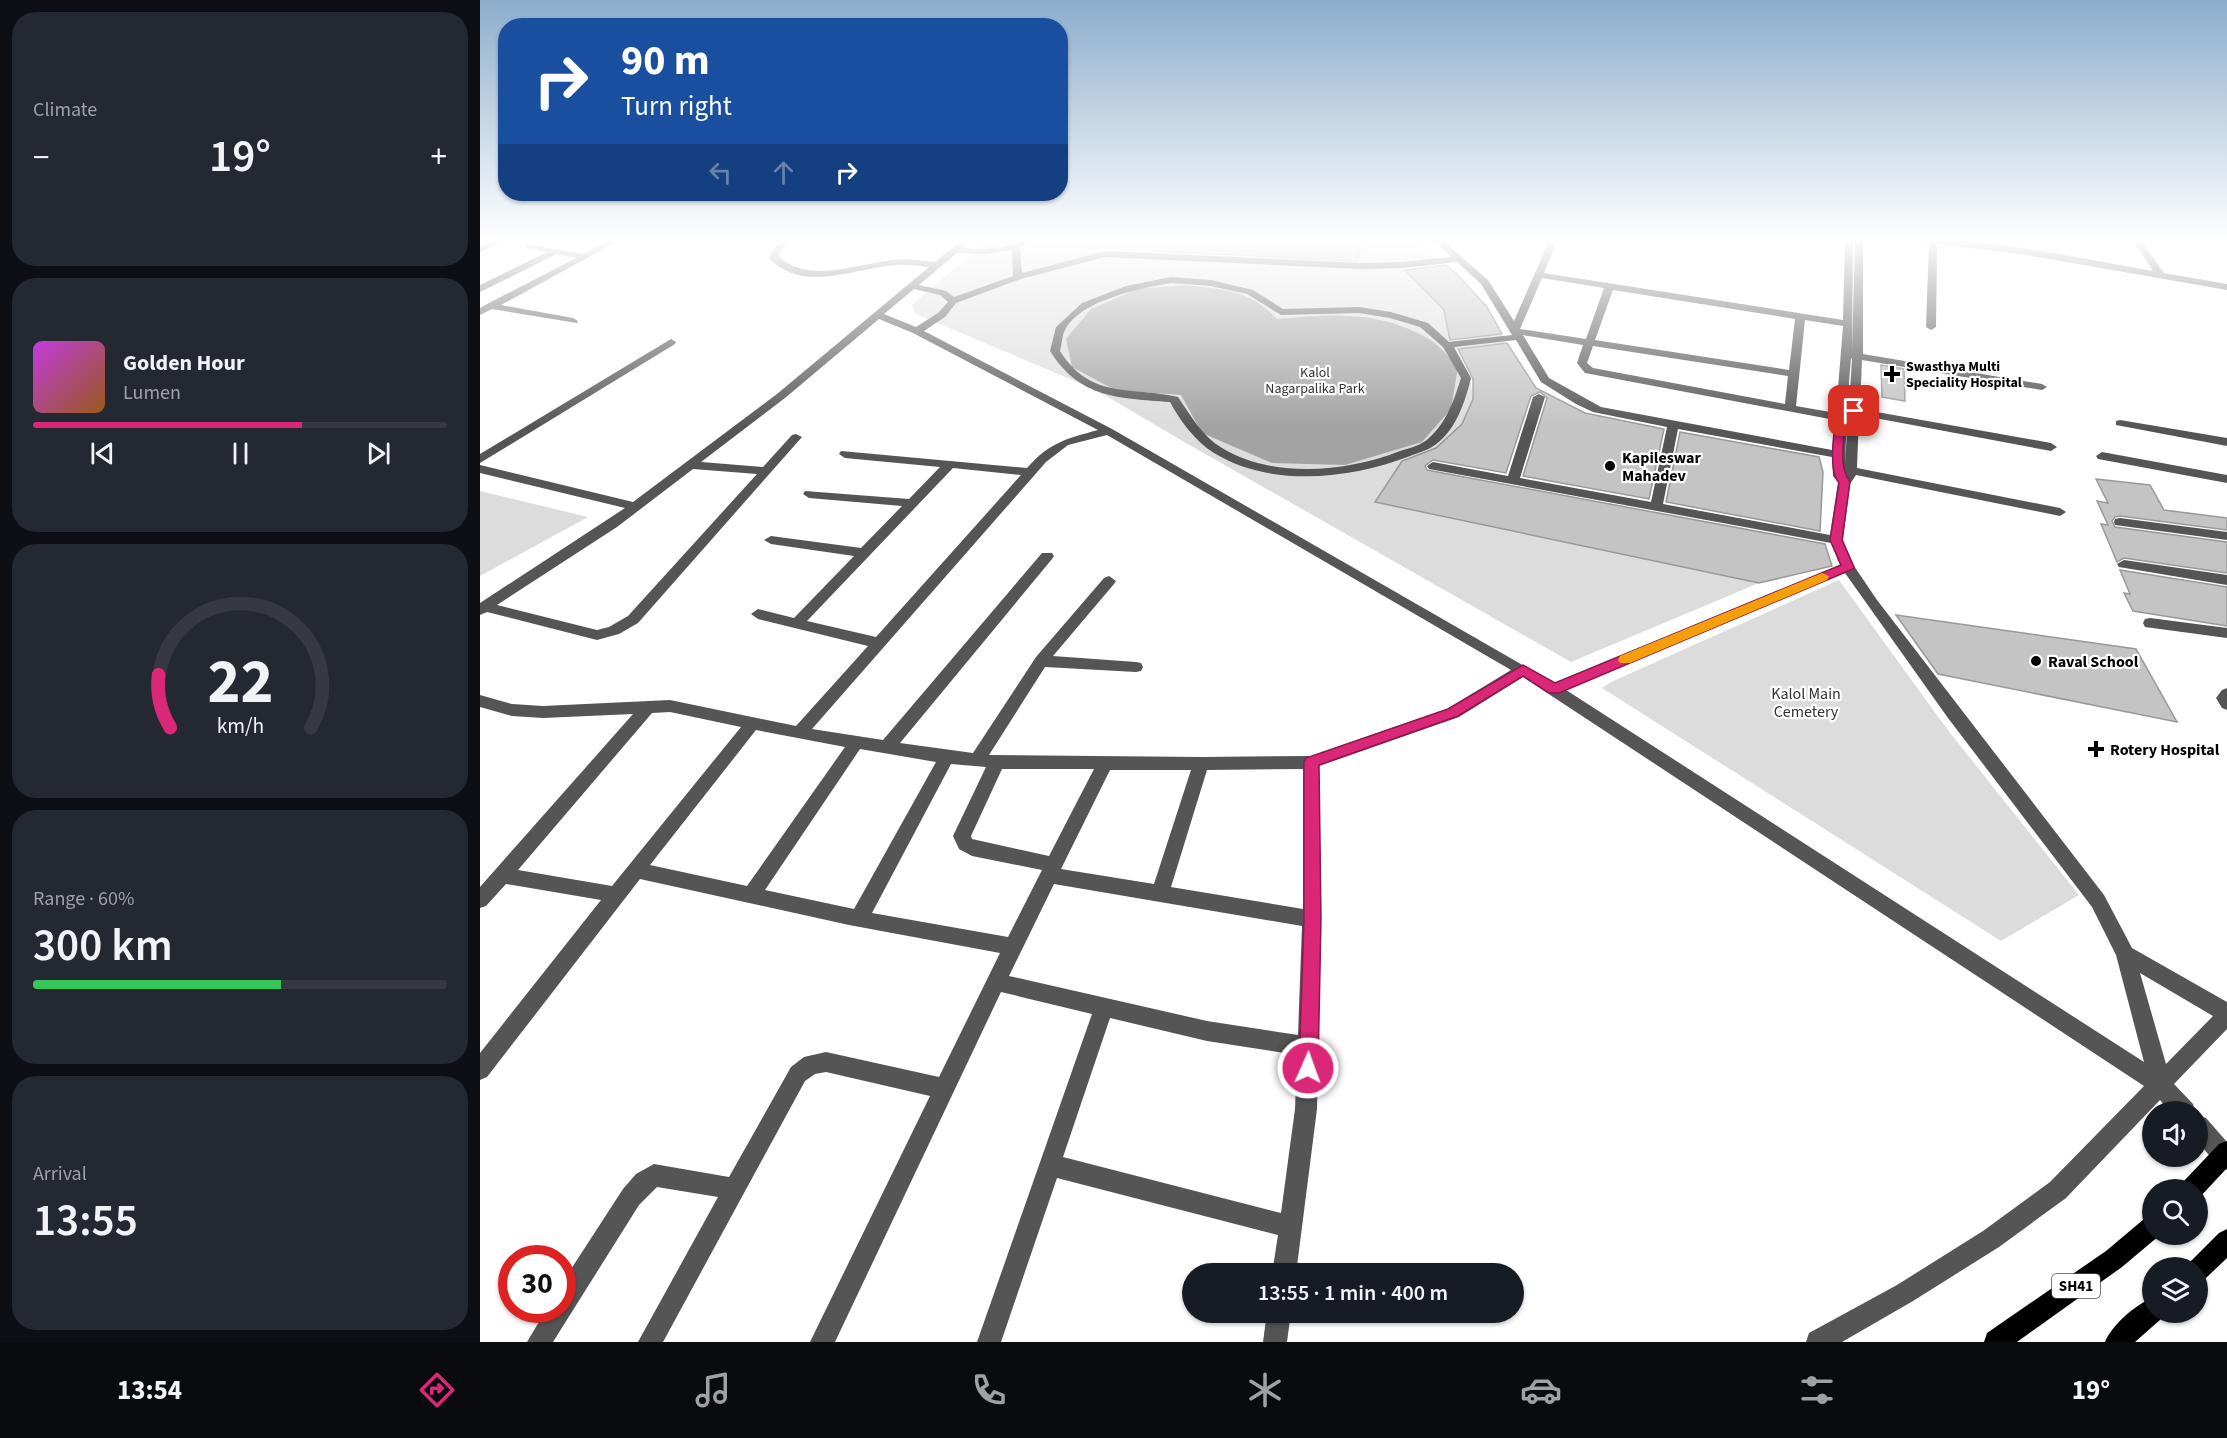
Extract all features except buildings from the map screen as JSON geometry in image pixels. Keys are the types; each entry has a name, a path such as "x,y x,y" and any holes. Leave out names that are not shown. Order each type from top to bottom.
{"main road":[{"path":"2201,1179 2227,1152"},
{"name":"SH41","path":"1996,1342 2114,1259 2142,1235"},
{"path":"2116,1342 2142,1319"}],"street":[{"path":"480,312 498,302"},
{"path":"483,609 635,506 690,465 781,396 894,302"},
{"path":"916,331 935,321 948,309 952,302"},
{"path":"1094,302 1085,305 1062,327 1055,351 1069,370 1091,385 1118,394 1174,399 1191,429 1225,455 1275,470 1350,470 1392,460 1432,442 1457,412 1466,378 1447,345 1424,325 1391,315 1359,310 1281,312 1265,302"},
{"path":"1497,302 1545,380 1597,410 1673,425 1843,468 2060,512"},
{"path":"1516,334 1528,302"},
{"path":"1604,302 1582,363 1583,367 1594,373 1791,409 1846,413 2050,447"},
{"path":"1709,302 1848,324"},
{"path":"1849,302 1848,324 1852,356"},
{"path":"1857,302 1836,540 1848,567 1872,603 2098,901 2125,954 2161,1085"},
{"path":"1931,327 1932,302"},
{"path":"490,306 573,321"},
{"path":"878,315 916,331 1108,431 1523,670 2161,1085 2175,1101"},
{"path":"1791,409 1800,316"},
{"path":"1447,345 1516,334 1588,342 1794,374"},
{"path":"480,459 671,342"},
{"path":"1852,356 2042,387"},
{"path":"1513,480 1539,397"},
{"path":"1843,468 1846,413"},
{"path":"2120,423 2227,442"},
{"path":"1656,506 1673,425"},
{"path":"799,733 1042,459 1064,443 1108,431"},
{"path":"483,609 597,635 625,626 638,616 796,437"},
{"path":"845,454 1030,472"},
{"path":"2102,456 2227,479"},
{"path":"797,623 950,464"},
{"path":"690,465 766,471"},
{"path":"1433,466 1836,540"},
{"path":"480,469 635,506"},
{"path":"809,494 912,504"},
{"path":"2120,522 2227,536"},
{"path":"771,540 865,553"},
{"path":"886,748 1047,556"},
{"path":"2124,564 2227,580"},
{"path":"1554,689 1848,567"},
{"path":"978,759 1041,661 1109,581"},
{"path":"758,614 879,643"},
{"path":"2150,622 2227,633"},
{"path":"1041,661 1136,667"},
{"path":"480,701 512,710 543,712 670,706 856,743 947,758 997,762 1201,764 1311,762 1453,712 1523,670"},
{"path":"2227,694 2224,698 2227,704"},
{"path":"480,900 648,707"},
{"path":"480,1070 752,724"},
{"path":"751,896 856,743"},
{"path":"859,918 947,758"},
{"path":"997,762 962,836 965,844 972,848 1051,870 1160,894 1312,919"},
{"path":"1285,1263 1306,1109 1312,919 1311,762"},
{"path":"822,1342 1013,947 1105,763"},
{"path":"1160,894 1201,764"},
{"path":"636,870 751,896 1013,947"},
{"path":"502,875 616,895"},
{"path":"1818,1342 1963,1257 2058,1190 2227,1014 2125,954"},
{"path":"996,982 1207,1031 1309,1047"},
{"path":"989,1342 1104,1007"},
{"path":"650,1342 798,1074 811,1064 826,1062 944,1089"},
{"path":"2208,1137 2227,1159"},
{"path":"1050,1165 1290,1227"},
{"path":"576,1283 631,1197 644,1182 654,1175 735,1189"},
{"path":"539,1342 551,1323"},
{"path":"1275,1342 1278,1323"}],"green space":[{"name":"Kalol Nagarpalika Park","path":"916,302 1436,302 1444,310 1450,338 1501,333 1507,345 1453,350 1470,376 1473,399 1462,424 1436,448 1402,461 1375,502 1759,583 1571,662 1096,390 916,314 912,305"},
{"path":"480,491 588,517 480,576"},
{"name":"Kalol Main Cemetery","path":"1839,580 1947,729 2079,895 2001,941 1602,688"}],"shaded area":[{"path":"1108,302 1255,302 1277,319 1356,316 1394,324 1432,341 1458,367 1451,409 1422,442 1345,465 1272,463 1202,433 1181,395 1115,390 1072,367 1066,339 1091,309"}],"slow traffic":[{"path":"1625,660 1822,577"}],"place":[{"name":"Swasthya Multi Speciality Hospital","path":"1892,374"},
{"name":"Kapileswar Mahadev","path":"1610,466"},
{"name":"Raval School","path":"2036,661"},
{"name":"Rotery Hospital","path":"2096,749"}],"route":[{"path":"1308,1068 1312,919 1311,762 1453,712 1523,670 1554,689 1848,567 1836,540 1844,482 1839,476 1838,455 1842,409 1854,411"}]}
